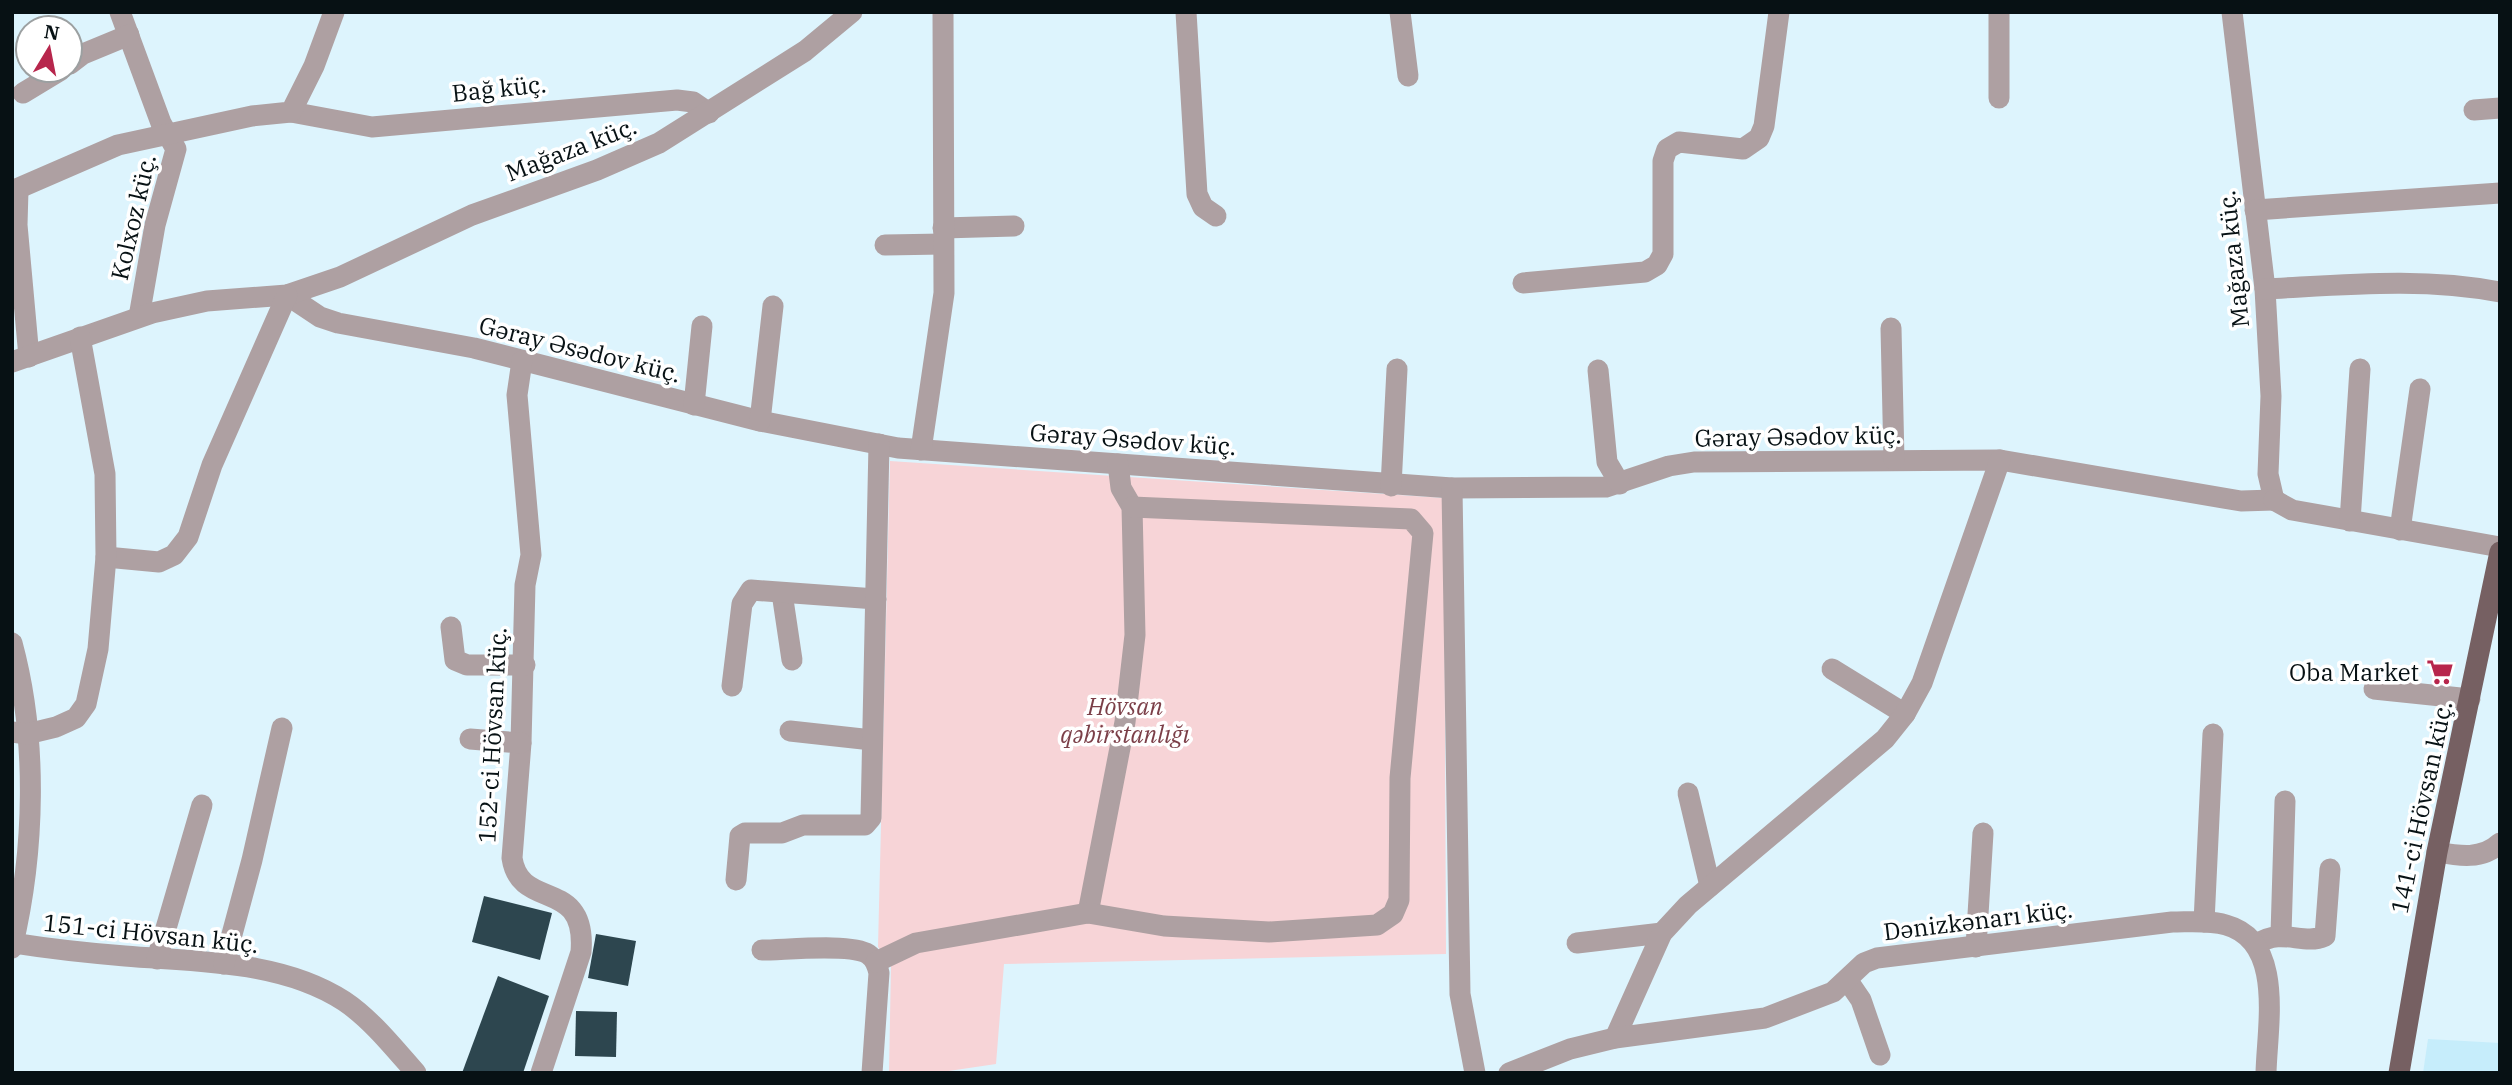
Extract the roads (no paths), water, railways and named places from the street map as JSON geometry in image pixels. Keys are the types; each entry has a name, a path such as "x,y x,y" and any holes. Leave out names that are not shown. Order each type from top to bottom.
{"main road":[{"name":"141-ci Hövsan küç.","path":"2399,1073 2437,852 2500,552"}],"street":[{"name":"Kolxoz küç.","path":"120,12 161,123 176,149 155,225 139,317"},
{"path":"291,112 314,66 334,12"},
{"name":"Mağaza küç.","path":"287,295 340,277 472,215 597,170 659,143 805,51 852,12"},
{"path":"921,450 944,293 943,12"},
{"path":"1186,12 1197,194 1203,207 1216,215"},
{"path":"1400,12 1408,76"},
{"path":"1523,282 1645,272 1657,265 1662,254 1663,161 1667,149 1679,142 1743,149 1759,138 1764,126 1779,12"},
{"path":"1999,12 1999,99"},
{"name":"Mağaza küç.","path":"2232,12 2265,289 2271,396 2268,474 2274,500"},
{"path":"84,54 129,35"},
{"path":"23,93 38,84"},
{"name":"Bağ küç.","path":"15,190 118,145 170,136 252,116 291,112 372,127 677,100 693,102 709,113"},
{"path":"2474,110 2500,107"},
{"path":"15,190 20,359 139,317 207,301 287,295 212,465 188,537 174,555 159,562 106,556"},
{"path":"2255,210 2500,193"},
{"path":"885,245 1014,226"},
{"path":"2265,289 2401,282 2465,285 2500,292"},
{"name":"Gəray Əsədov küç.","path":"287,295 320,317 338,323 474,348 760,421 921,450 1452,488 1606,487 1669,466 1694,462 2000,460 2241,501 2274,500"},
{"path":"760,421 773,306"},
{"path":"694,405 702,326"},
{"path":"1891,328 1894,460"},
{"path":"20,733 66,723 75,718 86,704 98,649 106,556 105,474 80,337"},
{"name":"152-ci Hövsan küç.","path":"522,360 517,395 531,555 525,585 522,744 512,858 514,872 522,882 570,906 578,915 582,935 580,952 541,1073"},
{"path":"1391,485 1397,369"},
{"path":"2350,521 2360,369"},
{"path":"1598,370 1607,462 1620,484"},
{"path":"2400,530 2420,389"},
{"path":"736,880 737,843 745,833 782,833 803,825 866,825 871,818 880,444"},
{"path":"1615,1038 1662,933 1710,886 1885,738 1905,714 1927,670 2000,460"},
{"path":"1088,913 1125,722 1135,635 1132,507 1121,488 1118,464"},
{"path":"1452,488 1460,994 1475,1073"},
{"path":"2274,500 2292,510 2500,547"},
{"path":"876,962 916,943 1088,913 1164,926 1269,932 1377,925 1393,914 1399,900 1400,778 1423,533 1418,525 1411,519 1132,507"},
{"path":"732,687 746,594 751,590 876,599"},
{"path":"782,593 792,660"},
{"path":"451,627 455,660 467,665 525,665"},
{"path":"12,643 23,696 20,733 20,835 13,946"},
{"path":"1832,669 1905,714"},
{"path":"2374,690 2470,699"},
{"path":"224,964 252,860 282,728"},
{"path":"790,732 872,740"},
{"path":"2204,922 2213,734"},
{"path":"470,739 522,744"},
{"path":"1688,793 1710,886"},
{"path":"2281,934 2285,801"},
{"path":"157,959 202,804"},
{"path":"1976,947 1983,833"},
{"path":"2437,852 2467,856 2484,853 2500,843"},
{"path":"2266,1073 2268,990 2264,962 2257,944 2268,936 2281,934 2318,939 2325,936 2330,869"},
{"name":"Dənizkənarı küç.","path":"1509,1073 1570,1049 1615,1038 1765,1018 1833,992 1848,981 1864,963 1877,958 2172,922 2227,925 2257,944"},
{"path":"1577,943 1662,933"},
{"name":"151-ci Hövsan küç.","path":"13,946 224,964 313,986 344,1002 389,1041 416,1073"},
{"path":"762,950 850,950 866,953 876,962 879,973 872,1073"},
{"path":"1848,981 1861,1000 1880,1055"}],"place":[{"name":"Oba Market","path":"2440,672"}],"park label":[{"name":"Hövsan qəbirstanlığı","path":"1125,720"}]}
